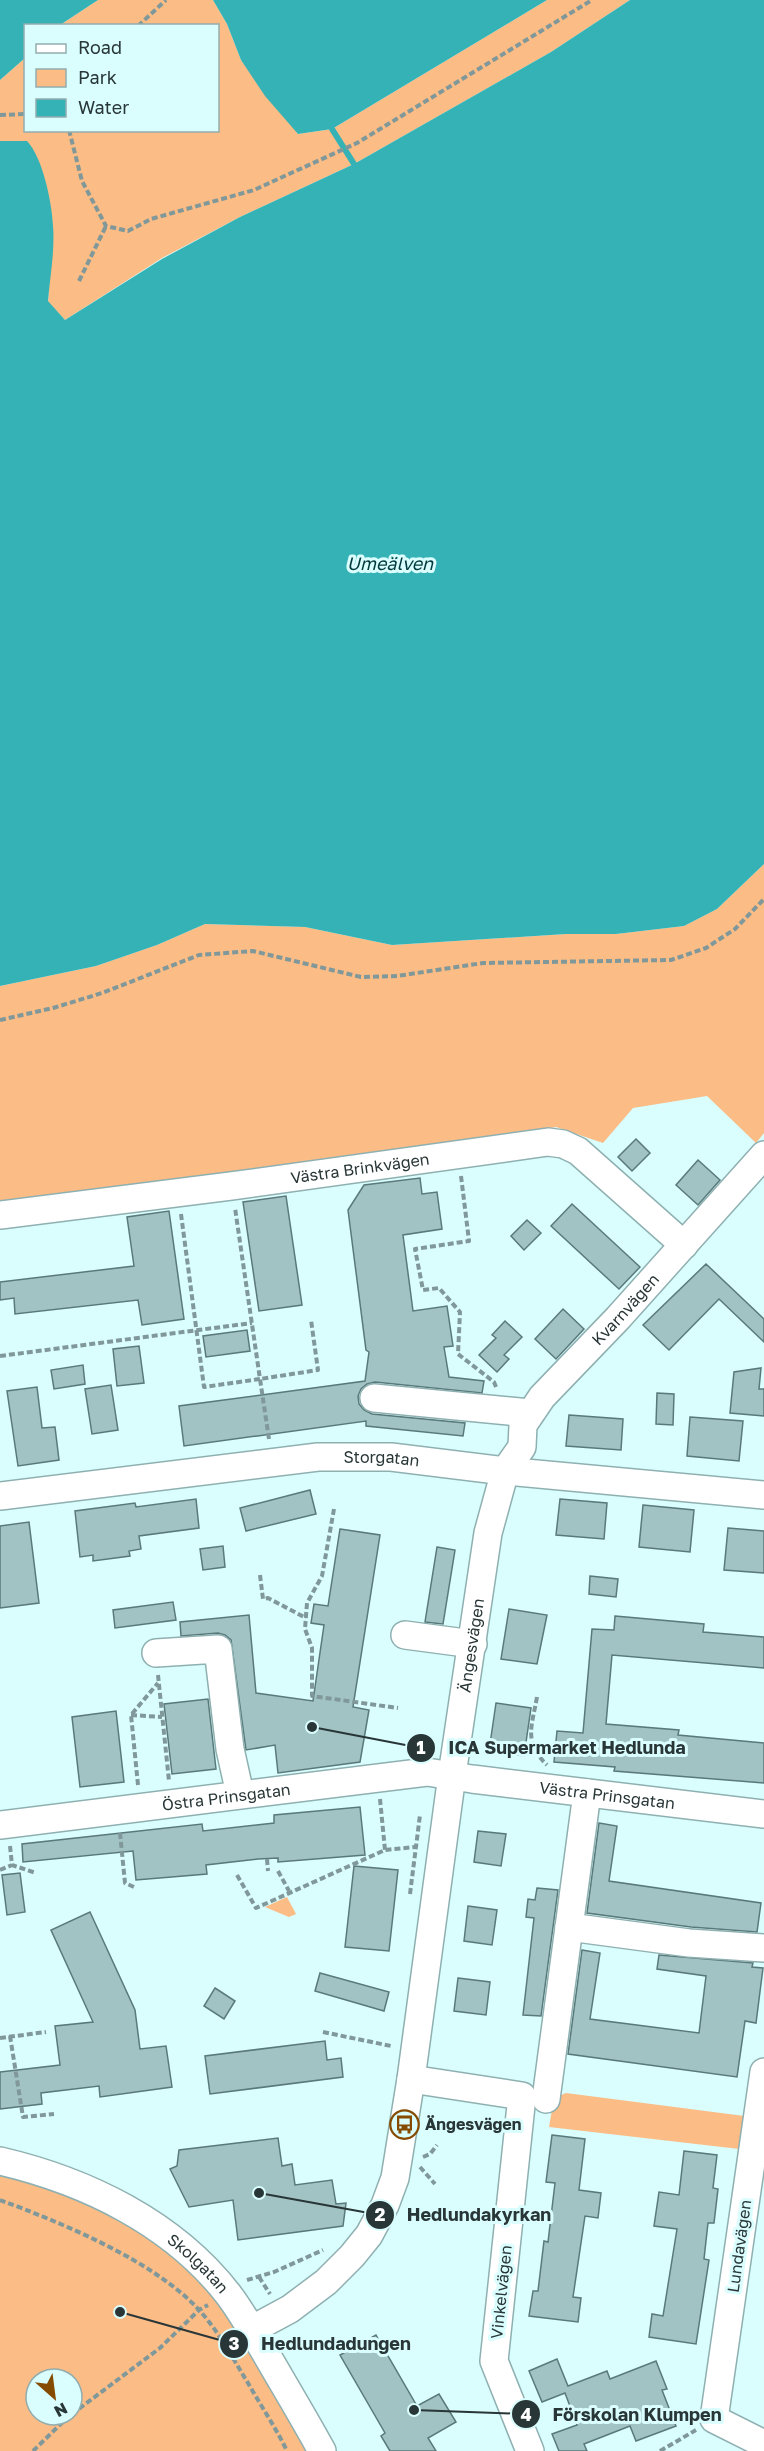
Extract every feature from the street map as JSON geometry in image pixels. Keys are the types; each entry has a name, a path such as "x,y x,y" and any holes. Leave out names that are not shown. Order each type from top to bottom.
{"street":[{"name":"Västra Brinkvägen","path":"0,1215 548,1142 563,1144 578,1151 684,1245"},
{"name":"Kvarnvägen","path":"505,1471 522,1447 523,1425 517,1412 684,1245 764,1155"},
{"path":"374,1398 517,1412"},
{"name":"Storgatan","path":"0,1496 318,1457 391,1457 505,1471 764,1495"},
{"name":"Ängesvägen","path":"251,2330 290,2309 326,2282 369,2235 385,2205 395,2178 411,2079 439,1773 473,1644 488,1533 505,1471"},
{"path":"405,1635 473,1644"},
{"path":"156,1653 218,1648 230,1749 240,1794"},
{"name":"Östra Prinsgatan","path":"4,1830 240,1794 389,1776 439,1773"},
{"name":"Västra Prinsgatan","path":"439,1773 472,1779 764,1814"},
{"path":"546,2098 587,1793"},
{"path":"569,1927 689,1943 764,1948"},
{"name":"Lundavägen","path":"714,2420 764,2072"},
{"name":"Vinkelvägen","path":"411,2079 522,2096 494,2361 530,2451"},
{"name":"Skolgatan","path":"0,2161 39,2170 75,2183 117,2204 184,2248 228,2294 322,2451"},
{"path":"714,2420 764,2444"}],"path":[{"path":"140,24 166,0"},
{"path":"70,132 82,182 106,225 128,231 151,219 254,190 357,143 592,0"},
{"path":"0,116 24,114"},
{"path":"79,281 106,225"},
{"path":"0,1020 53,1008 102,993 199,956 253,951 361,977 397,976 483,963 671,960 706,948 735,929 764,899"},
{"path":"458,1155 469,1241 415,1249 423,1290 439,1288 460,1312 458,1354 494,1382 517,1412"},
{"path":"231,1186 270,1443"},
{"path":"178,1192 204,1387 318,1370 311,1320"},
{"path":"0,1356 252,1323"},
{"path":"334,1509 322,1576 307,1603 305,1629 312,1648 312,1696 398,1708"},
{"path":"260,1575 263,1599 268,1598 306,1618"},
{"path":"138,1787 131,1715 159,1683"},
{"path":"537,1697 531,1743 545,1763 551,1767"},
{"path":"131,1715 162,1717"},
{"path":"410,1894 415,1847 439,1773"},
{"path":"385,1850 389,1776"},
{"path":"119,1823 125,1884 134,1887"},
{"path":"4,1830 12,1865"},
{"path":"237,1875 256,1908 289,1891 385,1850 415,1847"},
{"path":"267,1859 268,1871"},
{"path":"0,1870 12,1865 36,1873"},
{"path":"278,1871 289,1891"},
{"path":"0,2037 46,2032"},
{"path":"323,2032 391,2046"},
{"path":"390,2055 393,2035"},
{"path":"10,2036 23,2117 54,2114"},
{"path":"435,2184 415,2161 430,2154 437,2145"},
{"path":"0,2200 60,2223 134,2262 172,2286 200,2310 226,2346 287,2451"},
{"path":"84,2404 160,2348 200,2310 228,2294 244,2280 274,2272 324,2249"},
{"path":"660,2451 714,2420"},
{"path":"33,2451 58,2427"}],"green space":[{"path":"98,0 213,0 227,24 241,60 298,134 332,129 547,0 630,0 551,52 354,164 240,217 162,258 65,320 48,302 53,226 27,141 0,141 0,80 24,59 24,132 219,132 219,24 62,24"},
{"path":"764,864 764,1133 756,1143 707,1096 633,1108 603,1143 556,1127 449,1147 0,1209 0,986 96,966 157,945 205,924 305,927 392,945 566,934 616,934 684,926 717,909"},
{"path":"287,1897 296,1914 289,1917 265,1907"},
{"path":"566,2093 752,2117 748,2150 549,2127 554,2098"},
{"path":"0,2161 184,2248 322,2451 0,2451"}],"water":[{"path":"0,0 98,0 62,24 24,24 24,59 0,80"},
{"path":"213,0 547,0 332,129 298,134 265,96 241,60 227,24"},
{"name":"Umeälven","path":"630,0 764,0 764,864 717,909 684,926 616,934 566,934 392,945 305,927 205,924 157,945 96,966 0,986 0,141 27,141 42,169 51,205 53,235 48,301 65,320 162,259 240,217 354,164 551,52"}],"building":[{"path":"636,1139 650,1153 632,1171 618,1157"},
{"path":"698,1160 720,1180 698,1205 676,1185"},
{"path":"420,1178 422,1194 437,1192 442,1229 403,1235 413,1311 447,1306 453,1346 444,1347 449,1377 484,1381 482,1393 375,1382 361,1389 358,1396 359,1404 372,1414 465,1423 463,1436 366,1426 366,1421 184,1446 179,1406 365,1381 369,1352 366,1350 348,1210 364,1185"},
{"path":"286,1196 302,1305 259,1311 243,1202"},
{"path":"572,1204 640,1267 619,1289 551,1226"},
{"path":"169,1211 184,1319 142,1325 138,1300 15,1314 14,1298 0,1300 0,1282 134,1266 127,1217"},
{"path":"527,1220 541,1233 524,1250 511,1236"},
{"path":"706,1264 764,1319 764,1342 719,1299 669,1350 643,1325"},
{"path":"563,1309 584,1329 556,1359 535,1339"},
{"path":"505,1321 522,1337 504,1355 509,1359 497,1372 479,1355 496,1338 492,1335"},
{"path":"247,1330 250,1351 206,1357 203,1336"},
{"path":"139,1346 144,1383 117,1386 113,1349"},
{"path":"83,1365 85,1384 54,1389 51,1370"},
{"path":"761,1368 759,1389 764,1389 764,1416 730,1413 734,1372"},
{"path":"111,1385 118,1430 92,1434 85,1389"},
{"path":"37,1387 42,1428 55,1427 59,1460 18,1466 7,1391"},
{"path":"657,1393 674,1394 673,1425 656,1424"},
{"path":"569,1415 623,1419 621,1450 566,1446"},
{"path":"690,1417 743,1421 739,1461 687,1456"},
{"path":"310,1490 316,1514 246,1531 240,1508"},
{"path":"196,1499 199,1528 139,1536 141,1549 129,1551 130,1556 93,1561 93,1555 80,1557 75,1511 135,1503 136,1507"},
{"path":"560,1499 607,1503 604,1539 556,1535"},
{"path":"643,1505 694,1510 690,1552 639,1547"},
{"path":"29,1522 39,1603 0,1608 0,1526"},
{"path":"728,1528 764,1531 764,1573 724,1570"},
{"path":"340,1529 380,1535 353,1707 369,1710 360,1762 278,1773 275,1745 246,1750 231,1640 218,1633 181,1636 180,1622 249,1615 256,1693 313,1701 324,1625 311,1623 314,1604 328,1606"},
{"path":"223,1546 225,1567 203,1570 200,1549"},
{"path":"437,1547 455,1550 443,1624 425,1622"},
{"path":"590,1576 618,1579 616,1597 589,1594"},
{"path":"173,1602 176,1620 115,1628 113,1610"},
{"path":"509,1609 547,1615 537,1664 501,1659"},
{"path":"615,1616 704,1624 703,1632 764,1637 764,1668 612,1655 606,1724 679,1730 678,1735 764,1743 764,1783 614,1771 615,1767 554,1762 557,1731 583,1733 592,1629 614,1630"},
{"path":"208,1699 216,1769 172,1774 164,1704"},
{"path":"496,1703 531,1708 524,1756 489,1751"},
{"path":"116,1711 124,1782 80,1787 72,1717"},
{"path":"360,1807 365,1855 278,1862 278,1858 258,1859 206,1865 207,1874 136,1880 133,1851 23,1862 22,1844 202,1824 203,1831 274,1823 274,1815"},
{"path":"599,1823 617,1826 609,1881 761,1903 757,1932 691,1927 587,1913"},
{"path":"478,1831 506,1834 501,1866 474,1862"},
{"path":"354,1866 398,1870 389,1951 345,1947"},
{"path":"20,1873 25,1912 7,1915 2,1875"},
{"path":"537,1888 558,1890 541,2016 523,2015 534,1918 526,1917 528,1899 535,1900"},
{"path":"468,1906 497,1910 492,1945 464,1941"},
{"path":"90,1912 135,2010 140,2049 166,2046 172,2087 100,2097 99,2086 41,2093 42,2104 0,2109 0,2072 60,2065 55,2026 93,2022 51,1930"},
{"path":"582,1950 600,1953 590,2019 699,2033 706,1976 657,1969 659,1955 753,1963 752,1967 763,1968 756,2023 745,2021 737,2077 568,2054"},
{"path":"320,1973 389,1992 384,2011 315,1991"},
{"path":"458,1978 490,1982 486,2015 454,2011"},
{"path":"215,1988 235,2001 224,2019 204,2006"},
{"path":"325,2041 327,2060 341,2058 343,2077 210,2094 205,2056"},
{"path":"552,2135 585,2139 579,2190 601,2193 598,2218 585,2216 573,2297 581,2298 578,2322 529,2316 533,2291 538,2291 544,2241 548,2242 555,2183 546,2182"},
{"path":"278,2138 282,2166 292,2164 295,2185 332,2180 336,2204 346,2203 343,2226 238,2240 233,2200 189,2207 170,2169 177,2166 179,2150"},
{"path":"684,2151 717,2155 713,2188 718,2189 714,2223 708,2223 704,2259 709,2260 696,2344 649,2337 652,2314 663,2316 677,2229 654,2226 659,2192 679,2195"},
{"path":"376,2335 417,2406 439,2394 456,2422 428,2438 436,2451 390,2451 381,2436 385,2433 340,2355"},
{"path":"557,2359 568,2386 607,2371 610,2379 656,2361 667,2389 662,2390 676,2426 636,2441 630,2426 584,2444 587,2451 559,2451 552,2434 577,2425 565,2393 542,2402 529,2371"}],"waterway":[{"path":"332,129 354,164"}],"place":[{"name":"ICA Supermarket Hedlunda","path":"312,1727"},
{"name":"Ängesvägen","path":"404,2124"},
{"name":"Hedlundakyrkan","path":"259,2193"},
{"name":"Hedlundadungen","path":"120,2312"},
{"name":"Förskolan Klumpen","path":"414,2410"}]}
